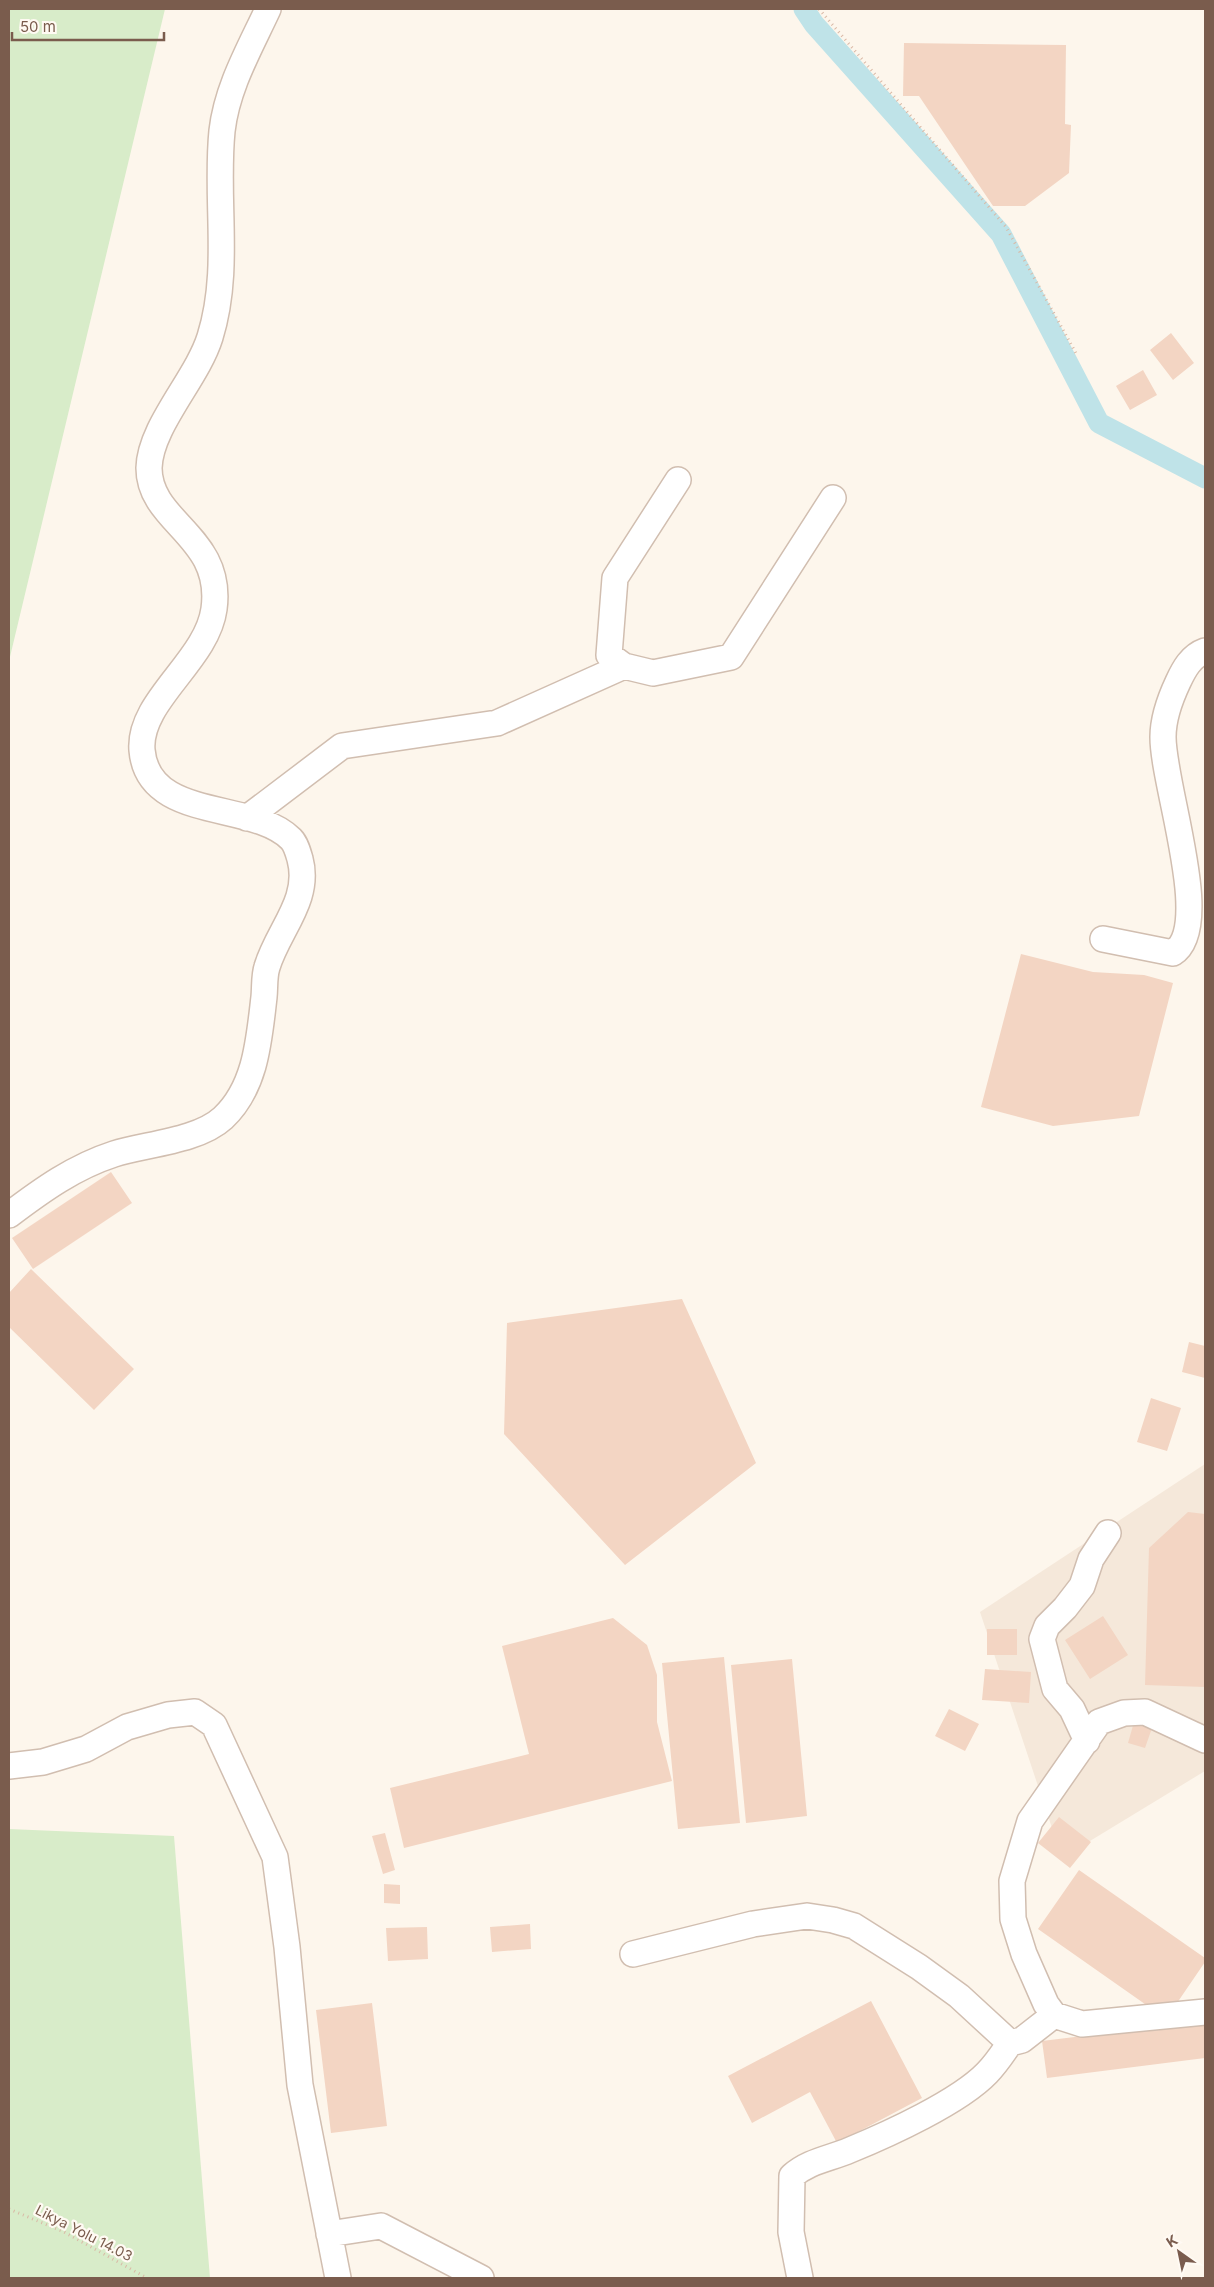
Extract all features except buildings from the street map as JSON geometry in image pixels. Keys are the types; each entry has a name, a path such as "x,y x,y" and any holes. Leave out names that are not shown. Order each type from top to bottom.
{"street":[{"path":"9,1215 48,1186 83,1166 114,1154 200,1131 220,1121 242,1098 254,1062 266,969 277,943 295,910 301,891 302,864 294,842 277,828 187,802 162,790 148,772 142,750 144,724 187,665 208,631 214,612 214,574 203,552 154,492 149,470 152,449 169,413 197,369 210,339 221,293 220,179 222,127 235,79 268,9"},
{"path":"678,480 616,578 609,655 624,666 653,673 731,657 833,498"},
{"path":"1103,939 1173,953 1188,945 1197,931 1201,909 1196,863 1166,759 1163,737 1170,702 1184,670 1191,660 1205,652"},
{"path":"246,818 342,746 497,723 624,666"},
{"path":"1087,1741 1072,1708 1055,1689 1042,1639 1047,1626 1065,1608 1082,1586 1091,1559 1108,1533"},
{"path":"9,1766 43,1762 86,1749 127,1728 168,1715 195,1712 214,1725 275,1857 287,1947 300,2085 338,2278"},
{"path":"1205,1740 1145,1712 1124,1713 1099,1722 1030,1821 1012,1881 1013,1919 1024,1954 1046,2004 1054,2015 1082,2024 1205,2012"},
{"path":"633,1954 753,1924 807,1916 833,1920 854,1926 927,1973 959,1996 1010,2043"},
{"path":"800,2278 791,2232 792,2176 813,2161 851,2150 936,2109 971,2087 987,2073 1010,2043 1022,2040 1054,2015"},
{"path":"329,2234 381,2226 481,2278"}],"path":[{"path":"819,9 1006,227 1077,355"},
{"name":"Likya Yolu 14.03","path":"9,2209 64,2232 147,2278"}],"shaded area":[{"path":"1205,1464 1205,1771 1062,1858 980,1612"}],"green space":[{"path":"9,9 165,9 9,661"},
{"path":"9,1829 174,1836 210,2278 9,2278"}],"waterway":[{"path":"804,9 814,24 1001,234 1099,423 1205,478"}]}
